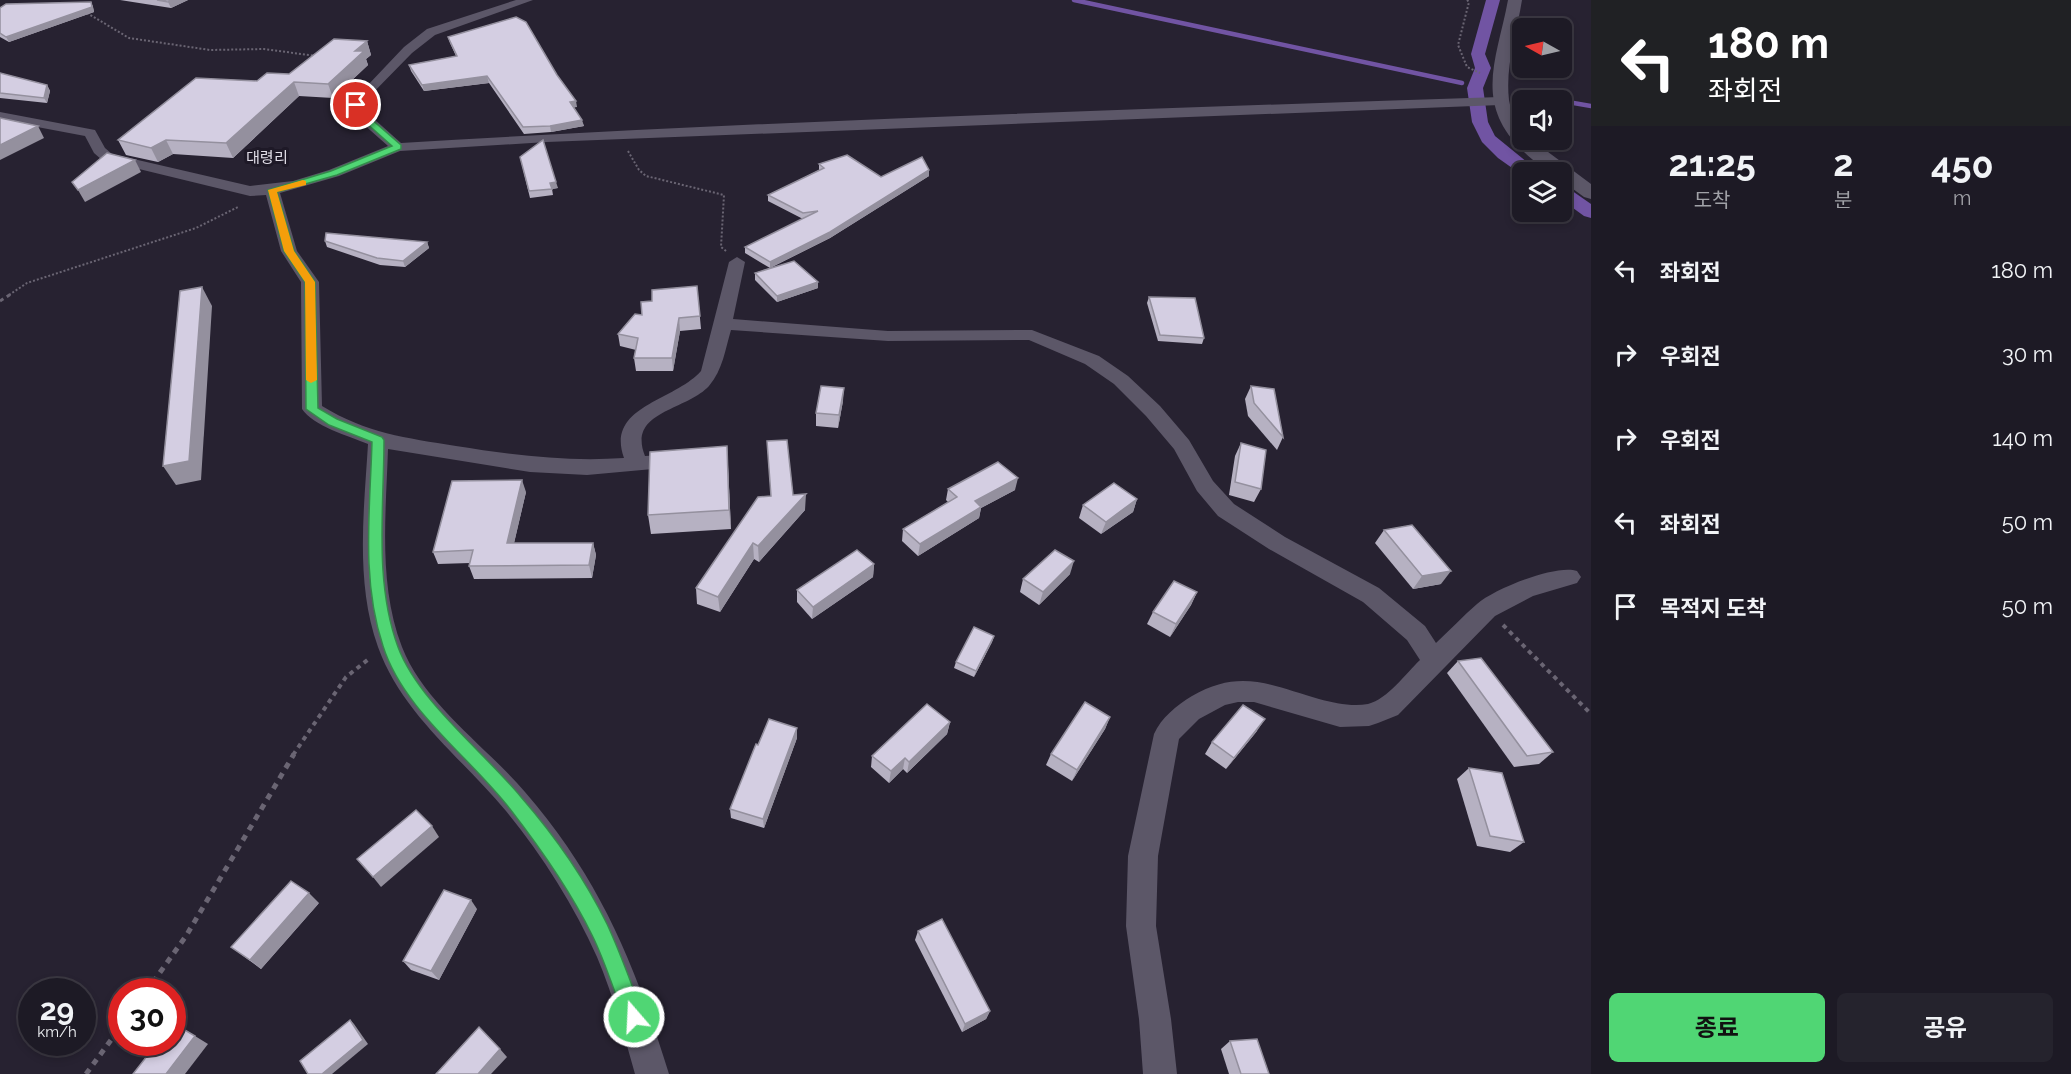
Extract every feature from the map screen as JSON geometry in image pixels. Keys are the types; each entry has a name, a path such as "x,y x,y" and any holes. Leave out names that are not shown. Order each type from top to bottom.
{"street":[{"path":"398,147 358,112 356,105 359,100 408,50 431,32 527,0"},
{"path":"1495,101 1502,77 1515,0"},
{"path":"0,116 90,133 99,150 107,156 150,169 250,191 272,190 334,173 398,147 624,135 1495,101"},
{"path":"1495,101 1524,142 1548,162"},
{"path":"1572,180 1591,193"},
{"path":"272,190 289,251 310,282 312,409 333,422 378,440 530,465 587,468 692,460"},
{"path":"637,464 630,444 633,429 642,416 700,384 708,375 723,324 737,262"},
{"path":"723,324 888,336 1032,335 1092,360 1120,380 1153,411 1182,445 1205,486 1226,510 1277,543 1371,595 1398,615 1416,633 1435,663"},
{"path":"378,440 376,566 379,607 391,648 405,678 434,714 515,802 559,860 600,930 628,998 652,1074"},
{"path":"1160,1074 1155,1019 1141,926 1143,856 1167,734 1190,711 1205,702 1221,695 1238,692 1254,691 1340,716 1369,715 1389,707 1487,609 1526,590 1569,577"}],"path":[{"path":"1467,0 1469,2 1467,18 1458,45 1467,67 1477,73"},
{"path":"77,10 97,17 117,33 129,38 210,50 264,49 322,56"},
{"path":"624,135 625,147 639,171 646,176 724,195 721,247 737,262"},
{"path":"0,302 27,284 117,252 196,228 272,190"},
{"path":"1487,609 1591,714"},
{"path":"156,978 186,936 282,772 346,677 368,659 391,648"},
{"path":"86,1074 108,1044"}],"building":[{"path":"91,2 92,7 6,37 0,33 0,8 6,4"},
{"path":"516,17 526,22 557,75 576,101 570,102 582,120 550,126 523,127 487,76 422,85 409,65 457,56 448,37"},
{"path":"334,39 367,41 355,51 364,51 328,84 294,82 226,143 166,140 151,148 118,140 196,78 257,81 267,73 289,74"},
{"path":"0,73 47,85 44,98 0,93"},
{"path":"0,118 38,126 0,145"},
{"path":"543,140 556,182 550,183 552,189 529,191 520,157"},
{"path":"107,153 135,160 78,190 72,182"},
{"path":"847,155 881,177 922,157 929,170 830,232 770,262 745,247 818,211 803,213 768,195 824,168 819,164"},
{"path":"326,233 427,242 403,261 377,258 325,241"},
{"path":"794,261 818,282 777,296 755,273"},
{"path":"697,286 700,316 679,318 672,358 634,358 638,338 618,334 635,314 642,315 641,302 652,301 652,290"},
{"path":"202,287 189,461 163,466 180,291"},
{"path":"1149,297 1195,298 1204,338 1160,335"},
{"path":"821,386 844,388 839,415 816,413"},
{"path":"1251,386 1274,389 1283,437 1254,403"},
{"path":"787,440 793,495 806,494 758,546 753,543 718,597 696,588 758,497 771,496 767,441"},
{"path":"1241,443 1266,450 1261,489 1235,482"},
{"path":"727,446 729,510 648,515 650,452"},
{"path":"998,462 1018,478 975,501 981,507 920,544 903,529 957,497 948,489"},
{"path":"522,480 507,543 593,543 589,565 469,566 473,550 433,552 452,481"},
{"path":"1114,483 1137,499 1106,522 1083,505"},
{"path":"1412,525 1451,571 1422,576 1384,530"},
{"path":"857,550 874,564 813,607 797,590"},
{"path":"1055,550 1074,561 1043,592 1023,579"},
{"path":"1174,581 1197,592 1176,624 1153,612"},
{"path":"974,627 994,636 976,671 956,662"},
{"path":"1481,658 1553,752 1527,756 1458,661"},
{"path":"1085,702 1110,717 1077,770 1051,754"},
{"path":"927,704 950,722 909,762 905,758 891,771 872,756"},
{"path":"1243,705 1265,719 1234,758 1212,742"},
{"path":"769,719 797,728 763,819 730,809 756,744 758,745"},
{"path":"1469,768 1502,773 1524,842 1490,836"},
{"path":"416,810 432,826 373,877 357,859"},
{"path":"291,881 309,893 250,960 231,947"},
{"path":"444,890 471,900 431,971 403,961"},
{"path":"942,919 990,1011 965,1024 918,931"},
{"path":"350,1020 363,1040 322,1074 308,1074 300,1061"},
{"path":"479,1027 500,1049 478,1074 436,1074"},
{"path":"186,1031 195,1036 186,1048"},
{"path":"1257,1039 1269,1074 1241,1074 1230,1041"},
{"path":"147,1056 180,1056 166,1074 133,1074"}],"waterway":[{"path":"1074,0 1462,83"},
{"path":"1493,0 1478,54 1483,68 1475,88 1480,122 1488,138 1516,162"},
{"path":"1572,103 1591,106"},
{"path":"1572,199 1591,212"}],"slow traffic":[{"path":"303,183 272,190 289,251 310,282 311,380"}],"district":[{"name":"대령리","path":"267,158"}],"route":[{"path":"356,105 358,112 384,132 398,147 334,173 272,190 289,251 310,282 312,409 333,422 378,440 376,566 379,607 391,648 405,678 434,714 515,802 559,860 600,930 634,1017"}]}
